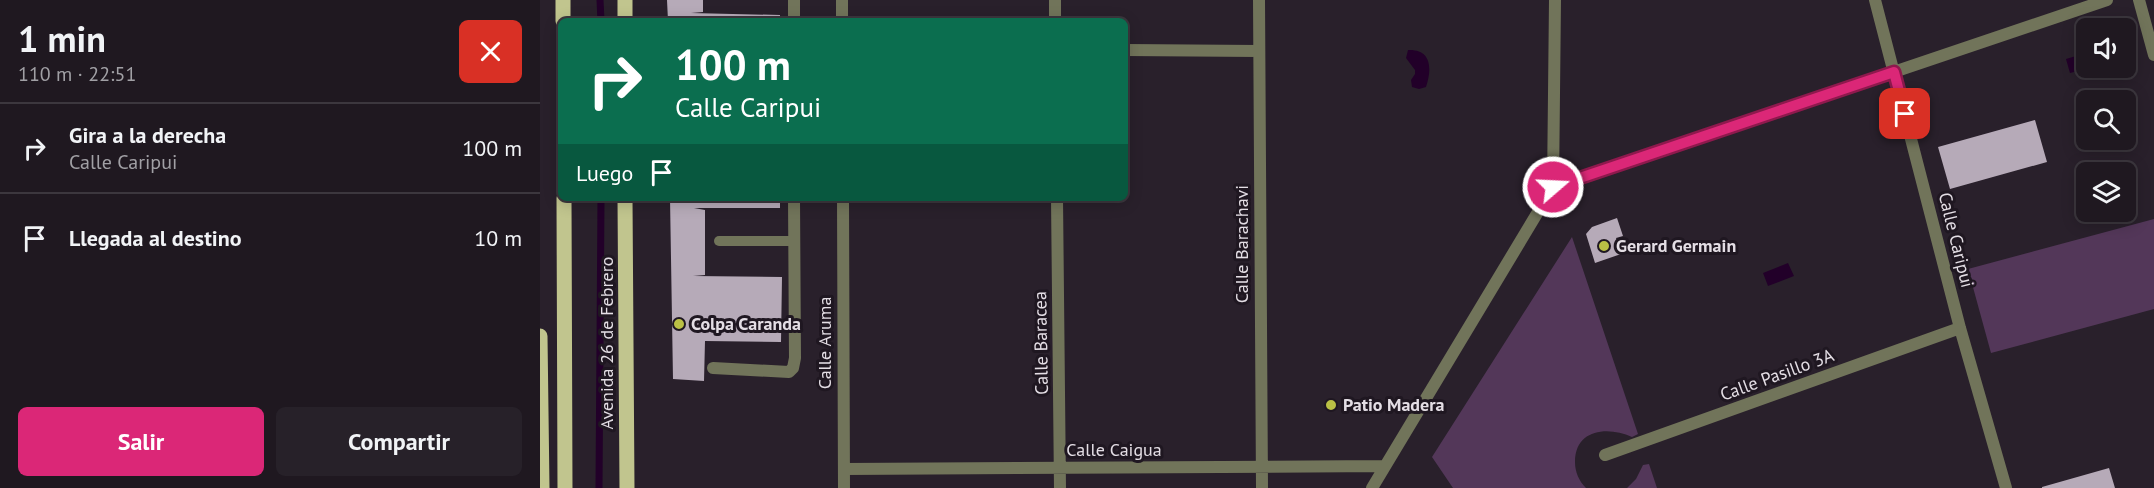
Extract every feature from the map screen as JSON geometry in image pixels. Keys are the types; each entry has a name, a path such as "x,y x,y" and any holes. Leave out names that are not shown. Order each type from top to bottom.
{"main road":[{"path":"563,0 563,18"},
{"path":"625,0 625,18"},
{"path":"564,201 565,488"},
{"name":"Avenida 26 de Febrero","path":"625,201 627,488"},
{"path":"540,336 542,488"}],"street":[{"path":"794,0 794,18"},
{"path":"842,0 842,18"},
{"path":"1055,0 1056,18"},
{"name":"Calle Barachavi","path":"1259,0 1263,488"},
{"path":"1372,488 1553,187 1556,0"},
{"name":"Calle Caripui","path":"1875,0 1960,328 2006,488"},
{"path":"1553,187 2107,0"},
{"path":"2139,0 2154,55"},
{"path":"1128,50 1259,51"},
{"path":"713,368 789,372 793,368 795,358 794,201"},
{"name":"Calle Aruma","path":"843,201 844,488"},
{"name":"Calle Baracea","path":"1057,201 1060,488"},
{"name":"Calle Pasillo 3A","path":"1605,455 1960,328"},
{"name":"Calle Caigua","path":"844,469 1385,466"}],"lane":[{"path":"719,241 794,241"}],"shaded area":[{"path":"1408,50 1422,53 1428,61 1429,73 1426,87 1419,89 1412,87 1411,80 1415,70 1406,58"},
{"path":"2076,56 2076,72 2070,73 2066,59"},
{"path":"2154,219 2154,309 1991,353 1968,269"},
{"path":"1572,237 1638,434 1632,437 1603,431 1594,433 1581,443 1576,451 1575,466 1586,488 1453,488 1432,457"},
{"path":"1788,263 1794,276 1768,286 1763,273"},
{"path":"1649,464 1657,488 1627,488 1636,479 1643,465"}],"building":[{"path":"667,0 703,0 703,12 691,13 780,15 780,18 668,18"},
{"path":"2035,120 2047,162 1950,189 1938,147"},
{"path":"670,201 780,201 780,208 694,208 705,210 705,275 693,276 782,277 781,342 705,341 704,381 673,379"},
{"name":"Gerard Germain","path":"1617,218 1623,236 1616,238 1621,254 1595,263 1586,234 1592,227"},
{"path":"2109,468 2115,488 2042,488 2042,487"}],"waterway":[{"path":"600,0 601,18"},
{"path":"599,488 601,201"}],"place":[{"name":"Gerard Germain","path":"1604,246"},
{"name":"Colpa Caranda","path":"679,324"},
{"name":"Patio Madera","path":"1331,405"}],"route":[{"path":"1553,187 1894,72 1905,114"}]}
